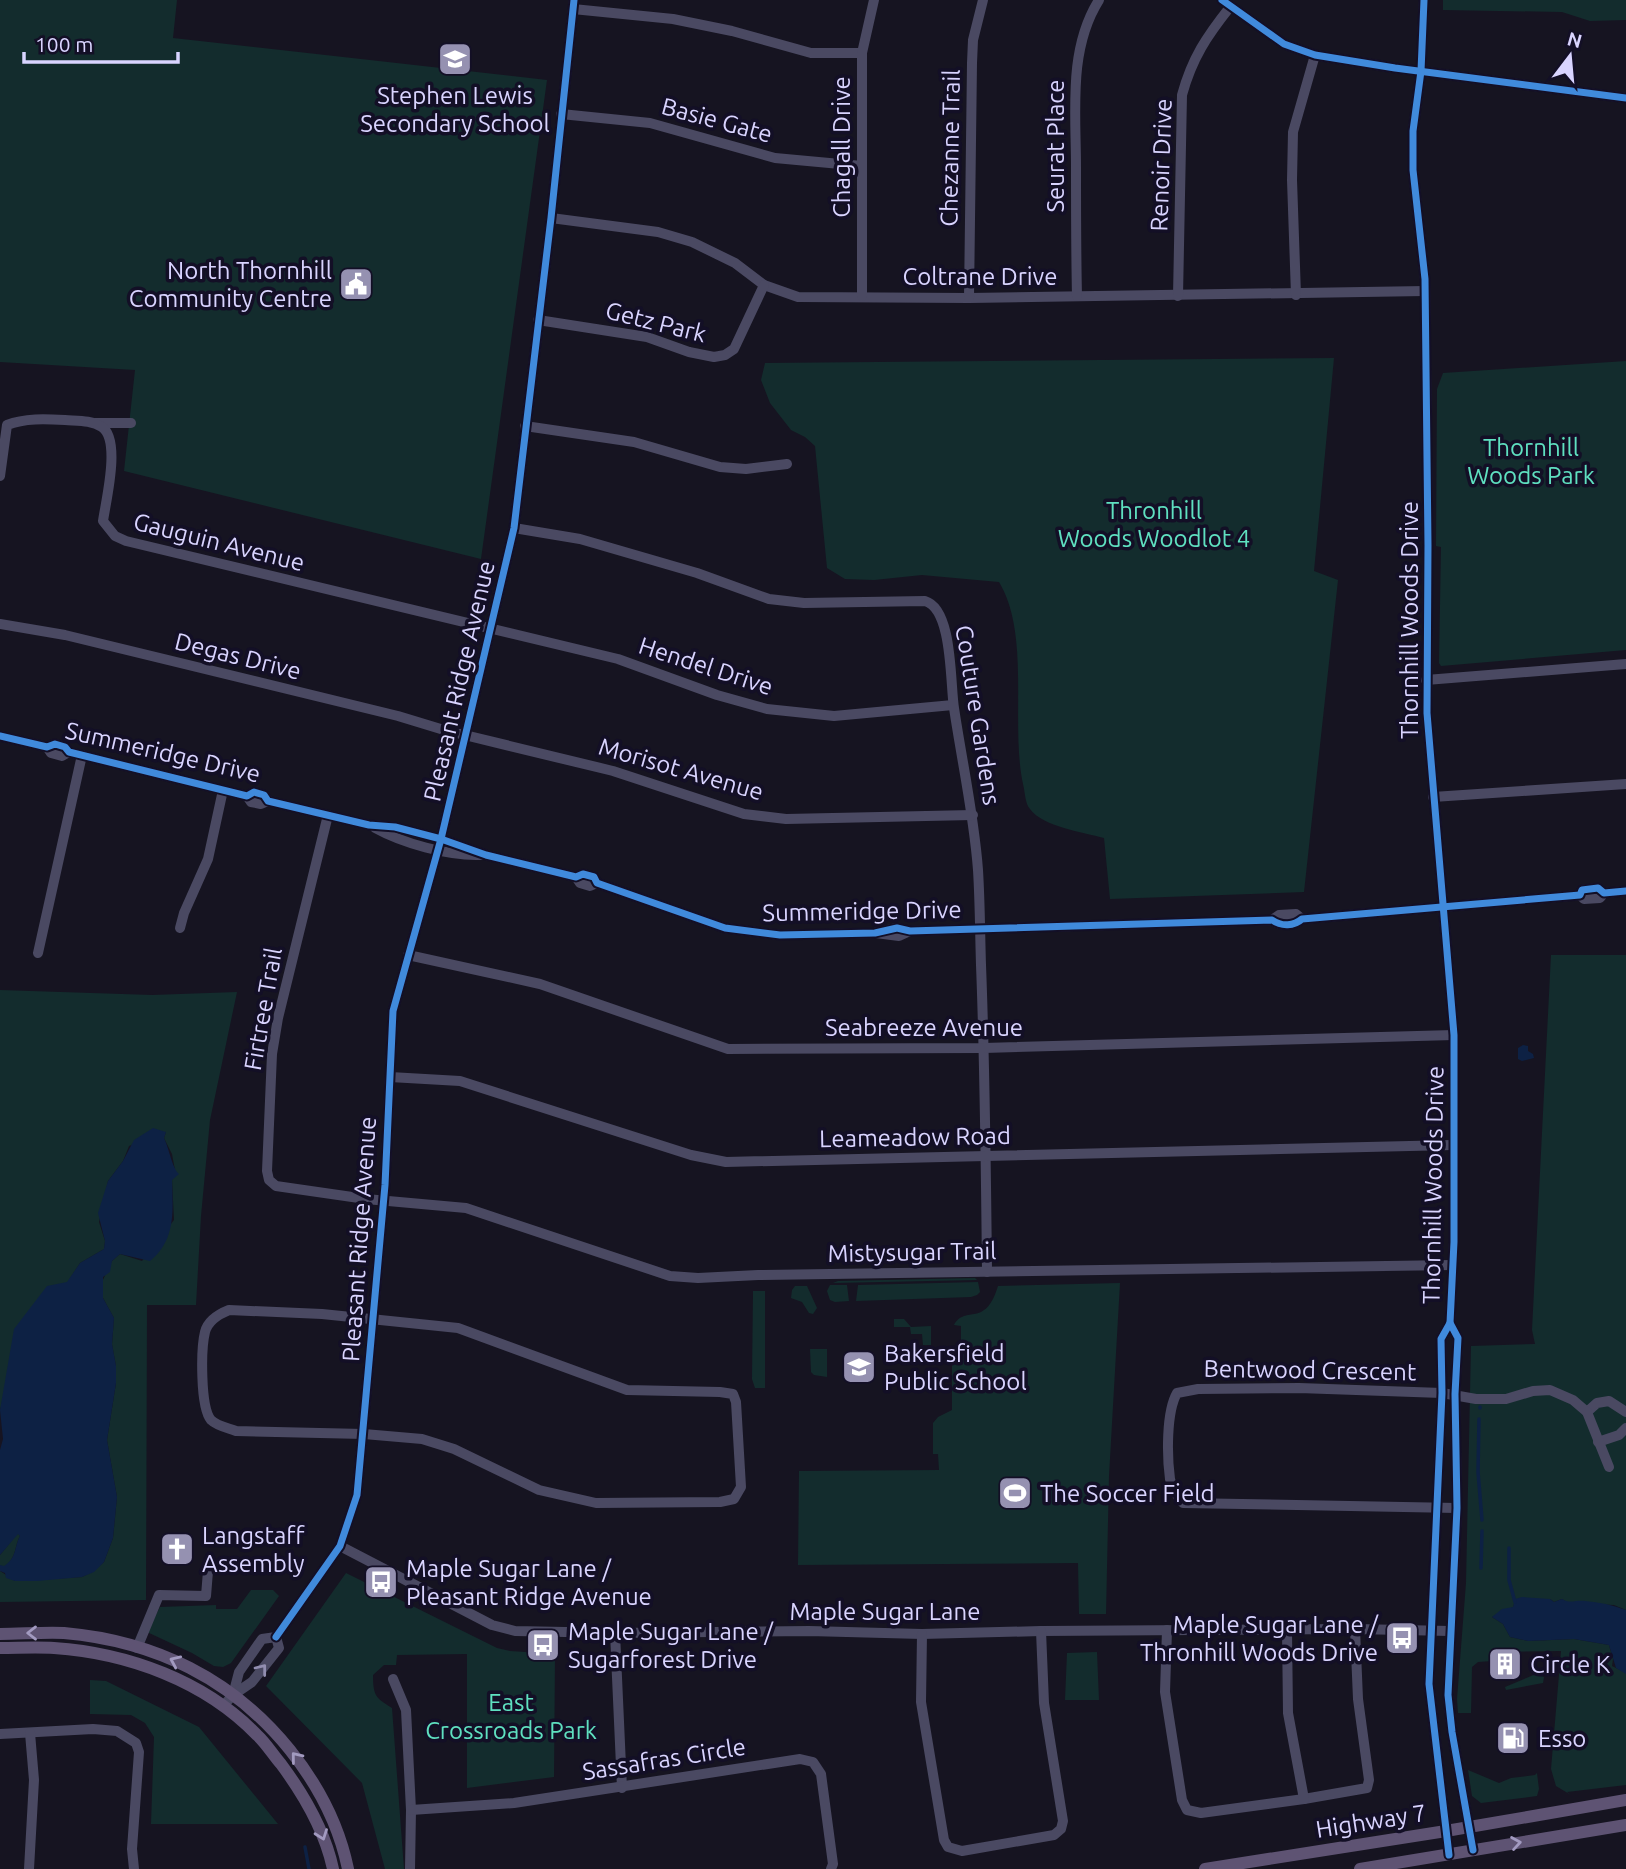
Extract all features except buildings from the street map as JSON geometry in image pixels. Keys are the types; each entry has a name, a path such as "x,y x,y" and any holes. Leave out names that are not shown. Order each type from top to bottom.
{"main road":[{"path":"0,1634 64,1633 121,1643 170,1658 207,1676 269,1724 310,1775 344,1847 348,1869"},
{"path":"0,1648 54,1648 101,1654 158,1670 201,1691 258,1735 293,1780 319,1825 333,1869"},
{"name":"Highway 7","path":"1205,1869 1626,1800"},
{"name":"Highway 7","path":"1360,1869 1626,1825"}],"street":[{"name":"Chagall Drive","path":"862,296 862,53 874,0"},
{"name":"Chezanne Trail","path":"969,299 973,40 983,0"},
{"name":"Seurat Place","path":"1077,296 1074,116 1077,68 1084,34 1099,0"},
{"name":"Thornhill Woods Drive","path":"1423,0 1421,71 1413,131 1413,170 1425,291 1428,545 1426,680 1433,797 1454,1035 1453,1265 1450,1323 1441,1339 1429,1685 1449,1855"},
{"path":"1226,3 1284,44 1315,55 1626,98"},
{"name":"Renoir Drive","path":"1178,296 1182,95 1188,71 1226,3"},
{"path":"573,4 732,31 811,53 862,53"},
{"name":"Pleasant Ridge Avenue","path":"233,1695 239,1672 262,1639 276,1637 341,1546 357,1495 384,1200 393,1011 440,844 514,528 573,4"},
{"path":"1296,295 1293,132 1315,55"},
{"name":"Basie Gate","path":"561,114 650,123 775,158 862,166"},
{"name":"Coltrane Drive","path":"551,218 657,232 692,242 735,264 764,285 798,297 969,299 1425,291"},
{"name":"Getz Park","path":"538,320 647,337 714,358 734,349 764,285"},
{"path":"0,477 6,425 43,419 86,421 95,424 131,423"},
{"name":"Gauguin Avenue","path":"95,424 110,435 112,451 103,521 115,536 126,541 491,631"},
{"path":"525,425 634,442 720,467 746,469 787,464"},
{"name":"Couture Gardens","path":"514,528 580,539 697,573 769,599 804,604 909,600 932,603 940,612 945,630 953,705 972,815 978,872 987,1272"},
{"name":"Degas Drive","path":"0,624 65,635 398,716 465,735"},
{"name":"Hendel Drive","path":"491,631 618,659 717,695 767,709 834,716 953,705"},
{"path":"1426,680 1626,664"},
{"name":"Morisot Avenue","path":"465,735 613,771 744,814 786,819 972,815"},
{"name":"Summeridge Drive","path":"0,736 47,747 55,744 65,747 69,752 247,796 254,792 264,795 268,801 369,825 392,837 440,844 465,856 486,855 576,877 583,874 594,877 597,883 725,928 780,935 875,933 890,928 910,932 1272,920 1278,925 1296,924 1303,919 1580,895 1582,890 1598,888 1604,892 1626,891"},
{"path":"38,953 82,755"},
{"path":"1433,797 1626,784"},
{"path":"180,928 208,859 223,790"},
{"name":"Firtree Trail","path":"328,815 278,1018 272,1054 267,1171 269,1181 288,1190 384,1200"},
{"name":"Seabreeze Avenue","path":"408,955 540,984 728,1049 984,1048 1454,1035"},
{"name":"Leameadow Road","path":"390,1077 460,1081 691,1155 726,1162 1453,1145"},
{"name":"Mistysugar Trail","path":"384,1200 466,1208 670,1276 698,1278 1453,1265"},
{"path":"229,1310 372,1318 457,1328 627,1390 733,1394 736,1402 741,1487 734,1499 720,1502 596,1503 539,1490 454,1449 422,1439 364,1434 236,1431 213,1422 205,1411 205,1331 218,1314 229,1310"},
{"name":"Thornhill Woods Drive","path":"1450,1323 1458,1338 1455,1394 1457,1508 1449,1707 1467,1828 1473,1850"},
{"name":"Bentwood Crescent","path":"1457,1508 1183,1503 1170,1480 1168,1430 1171,1403 1177,1393 1198,1389 1299,1388 1441,1393 1476,1399 1506,1399 1533,1391 1550,1390 1573,1400 1587,1412"},
{"path":"1609,1467 1587,1412 1597,1404 1609,1401 1626,1412"},
{"path":"1598,1442 1619,1435 1626,1427"},
{"name":"Maple Sugar Lane","path":"341,1546 492,1625 515,1630 615,1633 809,1630 922,1634 1167,1630 1450,1631"},
{"path":"137,1648 159,1595 206,1596 208,1571"},
{"path":"1167,1630 1165,1692 1182,1800 1188,1810 1201,1813 1304,1800 1367,1788 1369,1780 1358,1699 1355,1629"},
{"path":"1287,1630 1288,1713 1304,1800"},
{"path":"922,1634 921,1702 944,1840 948,1847 962,1851 1054,1835 1061,1829 1063,1821 1044,1704 1041,1631"},
{"path":"615,1633 622,1787"},
{"name":"Pleasant Ridge Avenue","path":"223,1706 252,1682 279,1648 276,1637"},
{"path":"393,1679 406,1710 411,1810 410,1869"},
{"path":"0,1734 93,1729 117,1731 136,1743 139,1752 132,1849 134,1869"},
{"path":"29,1869 34,1780 30,1733"},
{"name":"Sassafras Circle","path":"411,1810 514,1803 800,1759 813,1762 821,1774 834,1864 831,1869"}],"green space":[{"path":"0,0 177,0 173,38 547,80 481,559 124,471 135,370 0,362"},
{"path":"1443,0 1626,0 1626,20 1590,21 1562,12 1443,10"},
{"name":"Thronhill Woods Woodlot 4","path":"1334,358 1314,571 1338,580 1304,892 1110,899 1104,838 1054,825 1036,815 1027,804 1018,734 1014,627 1009,603 999,582 922,575 874,580 845,579 827,568 815,446 791,430 770,403 761,380 765,363"},
{"name":"Thornhill Woods Park","path":"1626,361 1626,650 1441,666 1441,547 1436,546 1437,389 1443,373"},
{"path":"1551,955 1626,955 1626,1610 1614,1605 1568,1603 1562,1599 1554,1602 1550,1599 1516,1599 1513,1607 1492,1617 1503,1624 1510,1637 1528,1641 1574,1639 1609,1645 1612,1666 1626,1673 1626,1785 1567,1792 1571,1795 1556,1786 1551,1769 1561,1651 1492,1652 1492,1661 1478,1662 1472,1667 1471,1713 1458,1713 1457,1699 1466,1583 1471,1346 1535,1344 1532,1330"},
{"path":"0,990 152,995 237,992 210,1120 196,1305 147,1305 146,1600 0,1602 0,1571 15,1581 82,1577 104,1562 113,1538 117,1497 107,1440 116,1366 112,1344 114,1318 103,1298 101,1284 112,1261 120,1254 142,1261 174,1220 172,1180 175,1170 172,1154 164,1138 166,1132 129,1146 123,1161 108,1181 99,1222 105,1241 104,1249 80,1263 8,1373 0,1411"},
{"path":"977,1280 833,1283 838,1281"},
{"path":"978,1282 980,1292 971,1297 856,1301 858,1285"},
{"path":"1120,1283 1109,1476 1106,1614 1079,1614 1078,1563 798,1565 799,1471 939,1470 938,1454 933,1454 933,1423 938,1417 952,1410 952,1346 961,1346 961,1326 954,1325 959,1319 982,1312 993,1299 998,1286"},
{"path":"830,1285 847,1285 849,1301 830,1300 827,1291"},
{"path":"795,1286 807,1286 817,1308 813,1314 809,1313 802,1302 791,1298"},
{"path":"753,1291 765,1291 765,1388 755,1388 752,1379"},
{"path":"894,1319 904,1319 911,1327 931,1326 931,1345 923,1345 922,1334 911,1334 910,1327 894,1327"},
{"path":"810,1349 827,1349 827,1377 811,1372"},
{"path":"18,1533 20,1536 13,1556 4,1567 0,1565 0,1555"},
{"name":"East Crossroads Park","path":"346,1573 497,1648 555,1654 554,1777 467,1788 467,1654 397,1655 396,1665 384,1665 373,1675 376,1696 392,1708 404,1869 385,1869 362,1783 266,1686"},
{"path":"251,1590 273,1590 279,1596 231,1663 223,1667 214,1666 147,1632 160,1607 216,1605 216,1609 237,1609"},
{"path":"1097,1652 1099,1700 1065,1700 1067,1653"},
{"path":"1536,1674 1544,1677 1543,1683 1506,1690 1505,1687"},
{"path":"90,1680 106,1681 199,1727 278,1824 151,1824 154,1737 145,1723 131,1715 90,1714"},
{"path":"1468,1770 1499,1783 1537,1773 1537,1796 1481,1803 1472,1796"}],"water":[{"path":"1528,1046 1528,1051 1534,1058 1522,1061 1518,1059 1518,1048"},
{"path":"153,1128 166,1132 164,1138 179,1174 172,1180 169,1234 165,1244 150,1261 120,1254 112,1261 110,1272 103,1277 103,1298 114,1318 112,1344 116,1366 107,1440 117,1497 113,1538 104,1562 94,1572 82,1577 15,1581 6,1578 5,1573 0,1571 0,1565 4,1566 13,1556 20,1536 18,1534 0,1555 0,1450 3,1439 0,1410 14,1329 47,1286 67,1282 80,1263 104,1249 105,1241 98,1213 108,1181 134,1140"},
{"path":"1515,1599 1550,1599 1554,1602 1562,1599 1570,1602 1590,1601 1626,1610 1626,1674 1616,1668 1609,1645 1574,1639 1528,1641 1510,1637 1503,1624 1492,1617 1502,1609 1513,1607"}],"waterway":[{"path":"1479,1419 1478,1472 1482,1520"},
{"path":"1481,1568 1482,1531"},
{"path":"1509,1548 1509,1580 1515,1602"},
{"path":"305,1847 309,1869"}],"cycle path":[{"path":"276,1637 340,1546 357,1495 385,1185 393,1011 441,839 514,528 574,0"},
{"path":"1222,0 1284,44 1315,55 1626,98"},
{"path":"1424,0 1421,71 1413,131 1413,170 1425,279 1427,713 1454,1035 1454,1242 1450,1323 1441,1339 1442,1393 1429,1684 1449,1855"},
{"path":"0,736 47,747 55,744 65,747 69,752 247,796 254,792 264,795 268,801 369,825 395,827 486,855 576,877 583,874 594,877 597,883 725,928 780,935 875,933 897,928 910,931 1272,920 1288,925 1302,919 1580,895 1582,890 1598,888 1604,893 1626,891"},
{"path":"1450,1323 1458,1338 1455,1394 1457,1508 1448,1695 1473,1850"}],"place":[{"name":"Stephen Lewis Secondary School","path":"455,59"},
{"name":"North Thornhill Community Centre","path":"356,284"},
{"name":"Bakersfield Public School","path":"859,1367"},
{"name":"The Soccer Field","path":"1015,1493"},
{"name":"Langstaff Assembly","path":"177,1549"},
{"name":"Maple Sugar Lane / Pleasant Ridge Avenue","path":"381,1582"},
{"name":"Maple Sugar Lane / Thronhill Woods Drive","path":"1402,1638"},
{"name":"Maple Sugar Lane / Sugarforest Drive","path":"543,1645"},
{"name":"Circle K","path":"1505,1664"},
{"name":"Esso","path":"1513,1738"}]}
